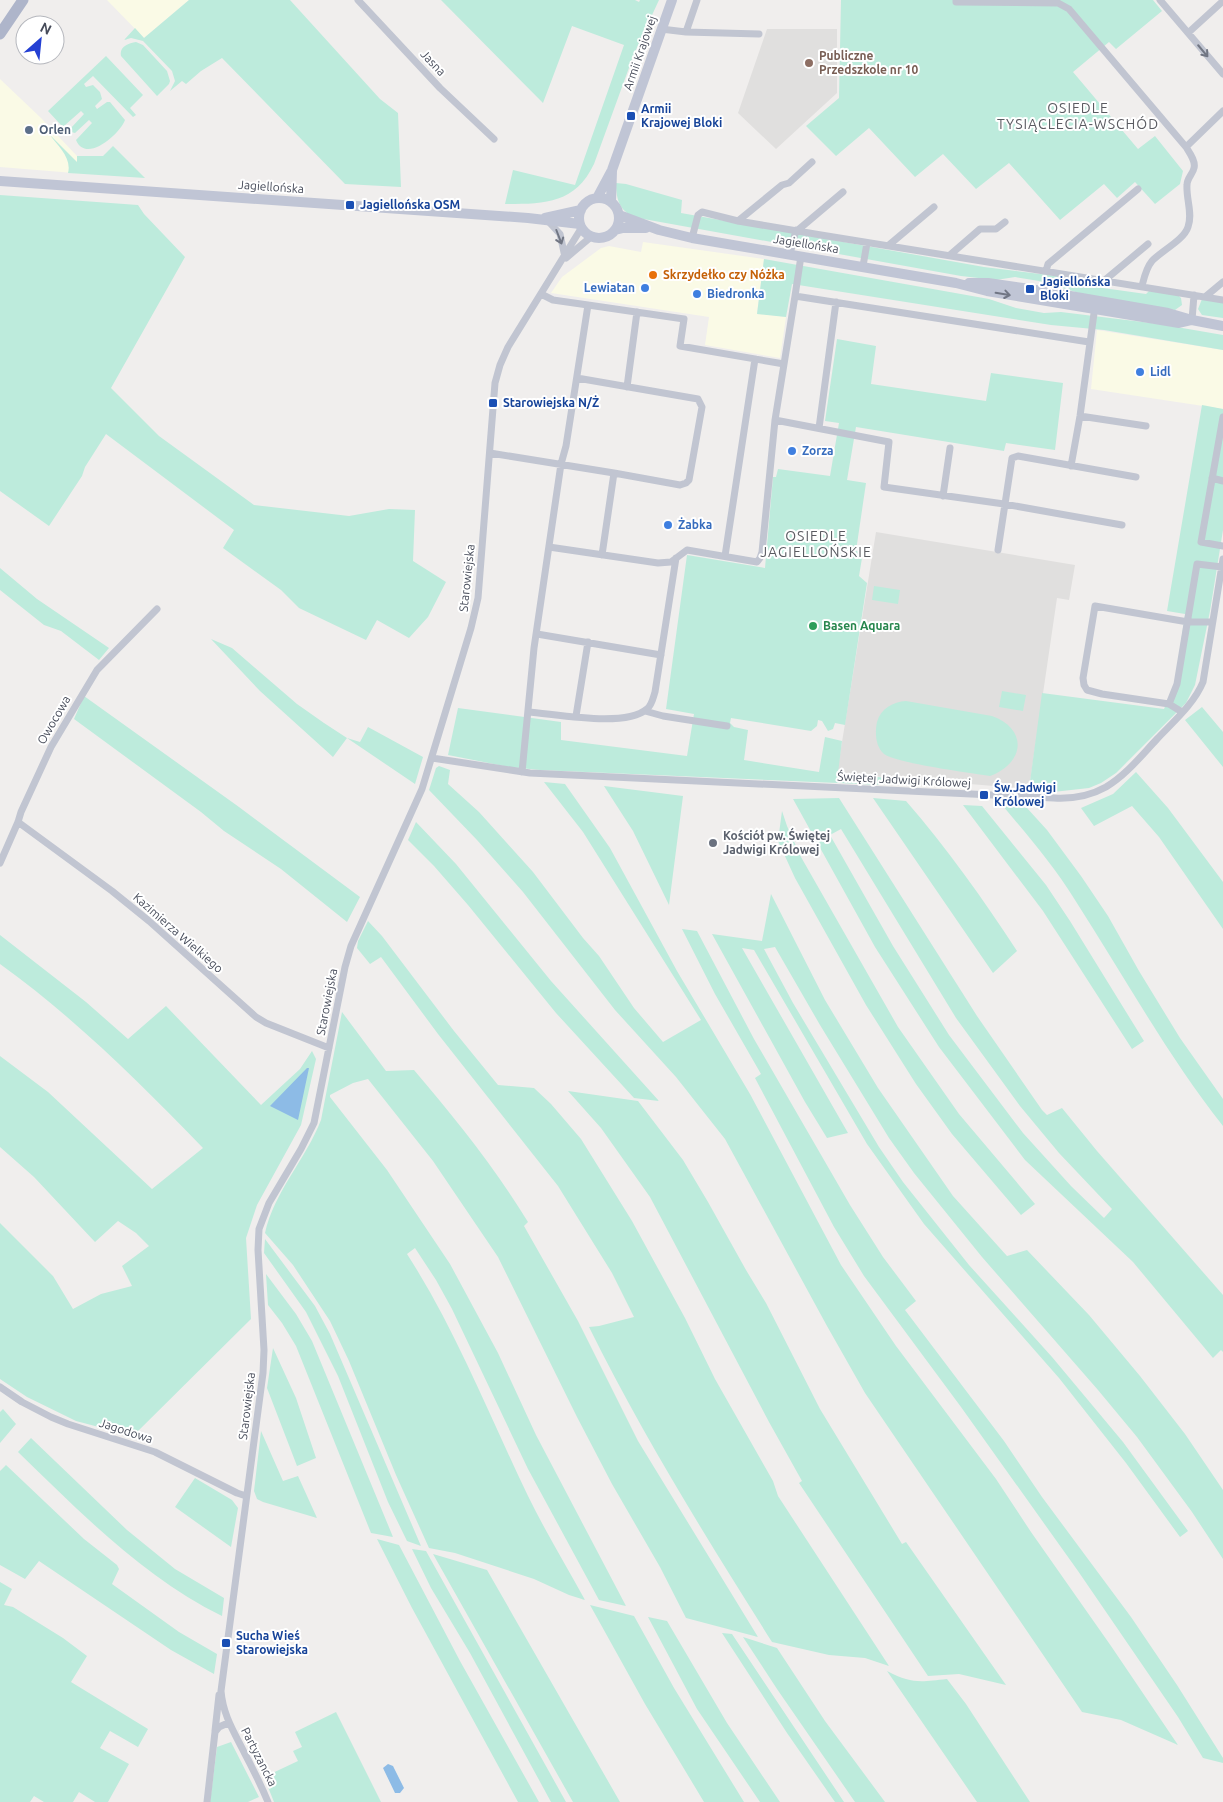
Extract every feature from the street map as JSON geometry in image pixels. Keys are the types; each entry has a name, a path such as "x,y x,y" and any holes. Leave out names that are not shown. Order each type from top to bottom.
{"main road":[{"path":"0,34 24,0"}],"street":[{"name":"Jasna","path":"358,0 440,88 494,139"},
{"name":"Armii Krajowej","path":"597,198 612,170 672,0"},
{"path":"686,32 697,0"},
{"path":"956,0 956,2 1058,3 1070,8 1186,147 1194,160 1194,168 1187,181 1186,194 1190,218 1188,229 1152,261 1142,286"},
{"path":"1160,0 1222,72"},
{"path":"1188,33 1223,1"},
{"path":"661,29 686,32 759,34"},
{"path":"1186,147 1223,111"},
{"path":"738,221 782,184 789,183 812,162"},
{"name":"Armii Krajowej","path":"611,202 612,170"},
{"name":"Jagiellońska","path":"0,181 544,220 581,226"},
{"path":"1046,271 1048,264 1138,189"},
{"path":"549,547 658,563 671,562 687,550 756,562 760,558 775,420 795,296 797,230 843,192"},
{"path":"597,198 611,202 618,210 619,216 615,230 604,237 592,236 581,226 581,210 590,200 597,198"},
{"path":"890,245 934,207"},
{"name":"Jagiellońska","path":"544,220 581,210"},
{"path":"692,238 698,215 702,212 738,221 867,243 890,245 1223,300"},
{"name":"Jagiellońska","path":"619,216 652,228 692,238 956,282 988,283 1095,305 1168,313 1223,326"},
{"path":"544,220 560,234 565,256"},
{"path":"950,255 980,230 996,229 1005,222"},
{"name":"Starowiejska","path":"228,1723 221,1690 264,1358 258,1250 259,1229 269,1203 314,1123 345,967 351,946 359,925 414,809 432,758 475,614 495,383 500,365 508,347 561,264 581,226"},
{"name":"Jagiellońska","path":"615,230 623,228 652,228"},
{"path":"561,264 592,236"},
{"path":"863,266 867,243"},
{"path":"1105,280 1148,244"},
{"path":"1205,297 1223,282"},
{"path":"541,294 553,300 684,319 680,346 784,364"},
{"path":"1192,320 1194,295"},
{"path":"795,296 1089,342"},
{"path":"819,428 836,302"},
{"path":"522,772 536,634 561,464 566,446 588,305"},
{"path":"1070,466 1080,416 1095,305"},
{"path":"627,387 637,312"},
{"path":"724,556 755,359"},
{"path":"490,453 680,485 689,480 702,407 698,400 577,378"},
{"path":"1080,416 1146,426"},
{"path":"1223,417 1201,542 1223,546"},
{"path":"775,420 889,442 884,487 1004,504 1122,525"},
{"path":"943,496 950,448"},
{"path":"998,550 1012,458 1018,456 1136,478"},
{"path":"602,555 614,473"},
{"path":"1212,478 1223,481"},
{"path":"528,712 611,720 645,711 651,705 655,692 676,558"},
{"name":"Świętej Jadwigi Królowej","path":"432,758 522,772 1068,799 1094,792 1118,779 1182,712 1199,691 1203,682 1223,559"},
{"path":"1169,704 1177,684 1197,564 1222,567"},
{"path":"1182,712 1169,704 1087,690 1083,678 1095,606 1188,622 1212,622"},
{"name":"Owocowa","path":"0,863 18,822 20,812 51,747 97,670 157,609"},
{"path":"536,634 660,655"},
{"path":"576,716 588,642"},
{"path":"645,711 663,716 727,726"},
{"name":"Kazimierza Wielkiego","path":"18,822 120,897 256,1018 329,1048"},
{"name":"Jagodowa","path":"0,1387 22,1402 51,1417 155,1452 246,1496"},
{"path":"206,1802 215,1732 217,1699 221,1690"},
{"path":"215,1732 228,1723"},
{"name":"Partyzancka","path":"228,1723 268,1802"}],"shaded area":[{"path":"107,0 189,0 144,38"},
{"path":"767,29 837,29 837,93 776,149 738,113"},
{"path":"0,79 77,156 77,163 86,174 0,167"},
{"path":"643,242 764,259 757,313 786,317 780,358 705,345 709,317 551,293 562,277 601,248 609,246 641,252"},
{"path":"1097,330 1223,350 1223,409 1091,389"},
{"path":"876,532 1075,565 1069,600 1057,598 1029,789 837,773"}],"green space":[{"path":"189,0 290,0 380,99 398,113 401,187 345,184 222,58 201,71 186,84 182,81 170,91 175,81 172,71 143,41 131,38 124,40 135,28 144,38"},
{"path":"441,0 635,0 639,2 640,0 659,0 634,54 594,164 578,187 568,194 545,202 505,204 513,170 575,185 624,45 572,26 543,103"},
{"path":"841,0 1153,0 1162,11 1116,49 1109,42 1073,72 1138,149 1155,136 1183,171 1180,184 1155,204 1135,182 1117,198 1104,184 1060,220 1009,163 976,189 943,154 915,177 869,128 836,156 806,126 839,98"},
{"path":"136,42 143,45 167,71 169,84 157,96 121,56 121,50 125,46"},
{"path":"106,56 143,95 130,108 136,115 133,117 93,76 84,84 86,87 93,85 100,92 102,99 95,106 97,109 110,102 125,120 110,139 95,148 87,149 81,147 76,140 92,123 89,120 75,133 71,132 70,129 84,114 81,111 64,126 48,111"},
{"path":"50,135 77,162 77,156 103,156 113,146 145,178 68,173 69,168 66,157"},
{"path":"616,183 626,184 682,200 681,213 984,267 1097,281 1103,288 1146,294 1149,291 1178,295 1181,298 1182,305 1175,310 1089,296 1039,281 1015,277 996,280 961,276 638,218 627,213 620,205"},
{"path":"0,195 138,205 144,214 185,257 111,388 159,436 254,505 349,516 389,509 415,510 413,561 446,582 428,617 409,638 377,620 366,640 299,608 281,590 223,548 234,530 106,434 85,467 82,476 49,526 0,491"},
{"path":"764,259 989,299 1016,308 1044,313 1061,312 1159,324 1223,335 1223,350 1104,330 1051,325 792,284 786,317 757,314"},
{"path":"1202,299 1223,302 1223,318 1202,315 1198,309"},
{"path":"837,339 876,346 871,384 986,401 991,373 1063,383 1055,450 1006,443 1004,451 856,427 847,480 866,483 856,551 863,552 859,576 867,583 845,725 835,723 833,729 828,731 822,721 818,720 817,726 811,731 731,718 730,723 734,727 748,730 744,760 819,772 825,737 842,741 838,773 888,778 888,782 876,785 540,770 509,767 448,755 458,708 561,722 561,740 687,756 694,714 666,709 687,555 765,568 773,477 776,477 778,469 830,476 839,423 825,421"},
{"path":"1202,405 1223,409 1223,530 1210,611 1195,685 1186,703 1116,773 1101,783 1089,788 1053,792 1029,789 1042,693 1164,709 1175,683 1185,614 1167,611"},
{"path":"0,568 37,599 109,648 99,660 61,631 44,625 0,590"},
{"path":"874,586 900,590 898,604 872,600"},
{"path":"211,639 232,648 297,704 347,738 333,757 260,691"},
{"path":"1002,691 1026,695 1023,711 999,707"},
{"path":"84,696 239,807 360,897 347,922 281,869 224,831 74,719"},
{"path":"906,701 992,716 1004,722 1012,729 1018,746 1016,755 1002,770 990,776 903,761 884,754 876,739 876,726 879,717 888,707"},
{"path":"1202,707 1223,732 1223,767 1185,720"},
{"path":"368,727 423,757 415,784 347,738 360,742"},
{"path":"439,766 450,770 448,784 479,812 533,872 599,956 634,1008 663,1042 701,1020 583,832 544,782 565,784 610,848 677,971 750,1094 841,1265 896,1346 996,1479 1178,1745 1121,1720 1082,1712 865,1393 725,1139 676,1077 615,1010 523,892 429,790 436,768"},
{"path":"1136,772 1168,808 1223,882 1223,929 1159,837 1132,806 1094,826 1081,808 1113,794"},
{"path":"604,786 683,796 669,905 633,831"},
{"path":"839,798 977,1016 1042,1110 1047,1115 1062,1108 1097,1151 1223,1295 1223,1352 1221,1350 1213,1358 1133,1262 1025,1160 939,1047 875,947 793,799","holes":["841,829 956,1018 1020,1106 1059,1153 1112,1209 1104,1218 1071,1186 1023,1133 949,1035 893,946 830,835"]},
{"path":"873,798 906,801 950,855 991,912 1017,951 993,973"},
{"path":"963,805 982,806 1046,885 1144,1041 1132,1049 1043,911"},
{"path":"1003,806 1027,808 1047,830 1081,876 1108,916 1180,1038 1223,1099 1223,1126 1164,1043 1067,887"},
{"path":"782,811 801,857 898,1027 959,1114 1035,1204 1021,1215 952,1134 916,1084 866,1005 795,878 778,841"},
{"path":"416,822 456,864 551,981 659,1101 634,1098 556,1013 468,905 408,840"},
{"path":"771,894 825,1000 878,1088 953,1196 1007,1256 1027,1250 1089,1315 1185,1434 1223,1490 1223,1559 1192,1512 1137,1437 982,1257 914,1173 889,1138 775,947 764,949 793,1003 879,1147 903,1182 969,1265 1052,1357 1123,1442 1188,1531 1180,1537 1126,1463 1059,1378 924,1224 867,1144 754,950 742,948 848,1133 827,1138 712,934 762,941"},
{"path":"368,921 382,936 454,1031 498,1085 534,1088 551,1104 581,1139 632,1221 685,1318 715,1379 773,1481 778,1496 889,1666 865,1658 829,1655 772,1642 653,1447 589,1327 634,1317 612,1273 558,1186 438,1034 381,957 370,964 357,948 358,941"},
{"path":"682,929 697,931 754,1039 850,1205 883,1257 916,1301 905,1310 1004,1441 1042,1497 1131,1617 1223,1758 1223,1763 1203,1758 1178,1717 1078,1571 961,1407 864,1276 834,1227 755,1078 761,1074 715,994"},
{"path":"0,935 86,1002 128,1039 166,1006 261,1105 300,1069 312,1051 316,1059 301,1125 257,1205 246,1238 251,1319 133,1436 76,1421 27,1397 0,1379 0,1223 53,1276 73,1309 101,1294 132,1286 122,1266 149,1246 136,1233 118,1221 95,1242 34,1177 0,1147 0,1056 48,1092 152,1189 203,1148 106,1052 54,1006 0,964"},
{"path":"342,1012 386,1071 414,1070 502,1182 528,1222 524,1226 578,1321 638,1441 758,1637 686,1618 577,1417 498,1257 433,1161 368,1079 353,1083 330,1095 330,1097 387,1170 450,1264 498,1353 536,1435 626,1606 599,1600 528,1469 452,1309 415,1248 407,1254 457,1343 528,1496 585,1600 534,1579 455,1553 429,1548 330,1321 293,1265 265,1233 275,1204 321,1120"},
{"path":"568,1091 638,1101 683,1160 766,1303 820,1409 902,1544 906,1542 1006,1685 959,1674 928,1676 799,1483 802,1481 650,1197 601,1128"},
{"path":"265,1239 315,1306 330,1334 421,1546 407,1541 388,1502 338,1376 306,1312 264,1253"},
{"path":"266,1274 296,1314 312,1341 393,1537 371,1533 296,1346 268,1305"},
{"path":"273,1348 296,1398 316,1458 297,1466 267,1388"},
{"path":"3,1409 16,1424 0,1443 0,1412"},
{"path":"261,1431 283,1481 298,1476 317,1518 257,1499 254,1491"},
{"path":"31,1438 127,1530 175,1569 224,1598 222,1616 193,1601 166,1583 89,1520 18,1452"},
{"path":"6,1465 84,1539 117,1565 119,1569 112,1584 179,1632 217,1654 214,1674 171,1650 39,1561 25,1579 0,1565 0,1471"},
{"path":"195,1478 232,1500 238,1508 231,1547 175,1507"},
{"path":"377,1539 399,1545 460,1661 539,1802 518,1802 412,1608"},
{"path":"412,1549 426,1551 566,1802 551,1802 470,1653 431,1588"},
{"path":"433,1554 487,1570 620,1802 573,1802"},
{"path":"0,1582 12,1589 4,1605 13,1607 63,1638 87,1656 71,1682 148,1729 138,1747 110,1731 100,1748 129,1764 108,1802 95,1802 79,1792 73,1802 44,1802 34,1796 30,1802 0,1802"},
{"path":"590,1605 634,1616 674,1688 744,1802 704,1802 645,1704"},
{"path":"648,1617 667,1621 727,1723 780,1802 760,1802 697,1709"},
{"path":"722,1633 732,1634 844,1802 835,1802 787,1733"},
{"path":"743,1637 777,1648 825,1721 885,1802 855,1802"},
{"path":"887,1671 916,1681 947,1679 966,1704 1030,1802 977,1802"},
{"path":"336,1712 381,1802 274,1802 264,1777 298,1761 293,1751 302,1747 295,1732"},
{"path":"231,1742 259,1797 248,1802 210,1802 217,1747"}],"water":[{"path":"309,1068 298,1120 270,1106"},
{"path":"388,1764 393,1766 404,1788 400,1793 395,1793 383,1768"}],"place":[{"name":"Publiczne Przedszkole nr 10","path":"809,63"},
{"name":"Armii Krajowej Bloki","path":"631,116"},
{"name":"Orlen","path":"29,130"},
{"name":"Jagiellońska OSM","path":"350,205"},
{"name":"Skrzydełko czy Nóżka","path":"653,275"},
{"name":"Lewiatan","path":"645,288"},
{"name":"Jagiellońska Bloki","path":"1030,289"},
{"name":"Biedronka","path":"697,294"},
{"name":"Lidl","path":"1140,372"},
{"name":"Starowiejska N/Ż","path":"493,403"},
{"name":"Zorza","path":"792,451"},
{"name":"Żabka","path":"668,525"},
{"name":"Basen Aquara","path":"813,626"},
{"name":"Św.Jadwigi Królowej","path":"984,795"},
{"name":"Kościół pw. Świętej Jadwigi Królowej","path":"713,843"},
{"name":"Sucha Wieś Starowiejska","path":"226,1643"}],"district":[{"name":"OSIEDLE TYSIĄCLECIA-WSCHÓD","path":"1078,116"},
{"name":"OSIEDLE JAGIELLOŃSKIE","path":"816,544"}]}
